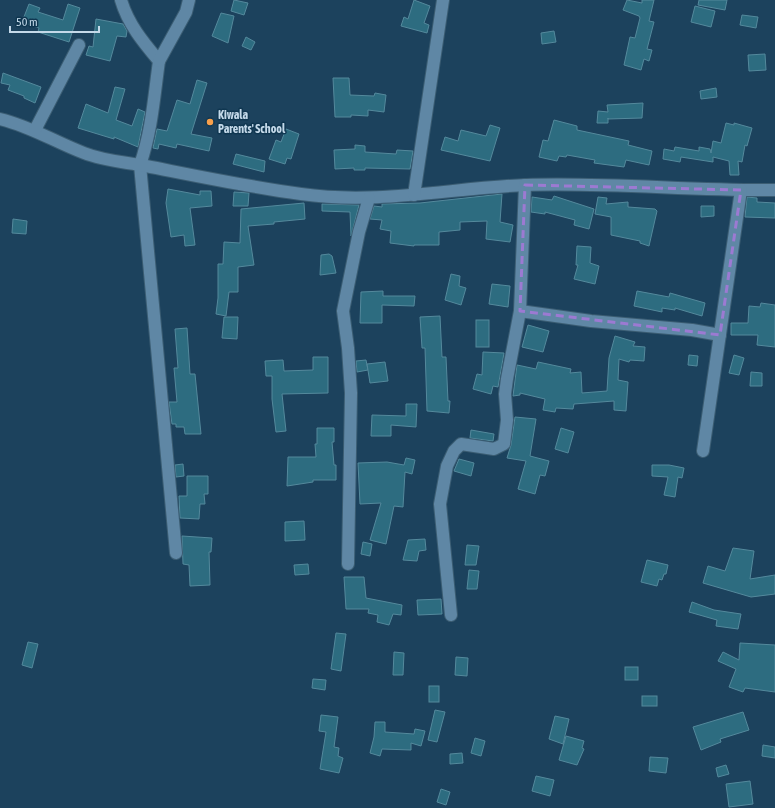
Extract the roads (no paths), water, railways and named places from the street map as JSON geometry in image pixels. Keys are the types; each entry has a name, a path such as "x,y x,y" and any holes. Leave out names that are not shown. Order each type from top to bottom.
{"street":[{"path":"120,0 141,40 159,61"},
{"path":"176,553 140,165 154,112 159,61 186,12 189,0"},
{"path":"414,195 443,0"},
{"path":"35,130 79,45"},
{"path":"0,119 35,130 84,154 218,181 302,195 336,198 369,198 525,185 630,185 775,190"},
{"path":"451,615 440,504 447,466 454,451 461,444 494,449 504,444 507,420 505,394 520,311 525,185"},
{"path":"703,450 741,190"},
{"path":"348,564 351,393 348,348 343,311 359,232 369,198"},
{"path":"520,311 591,321 692,330 720,335"}],"place":[{"name":"Kiwala Parents' School","path":"210,122"}]}
